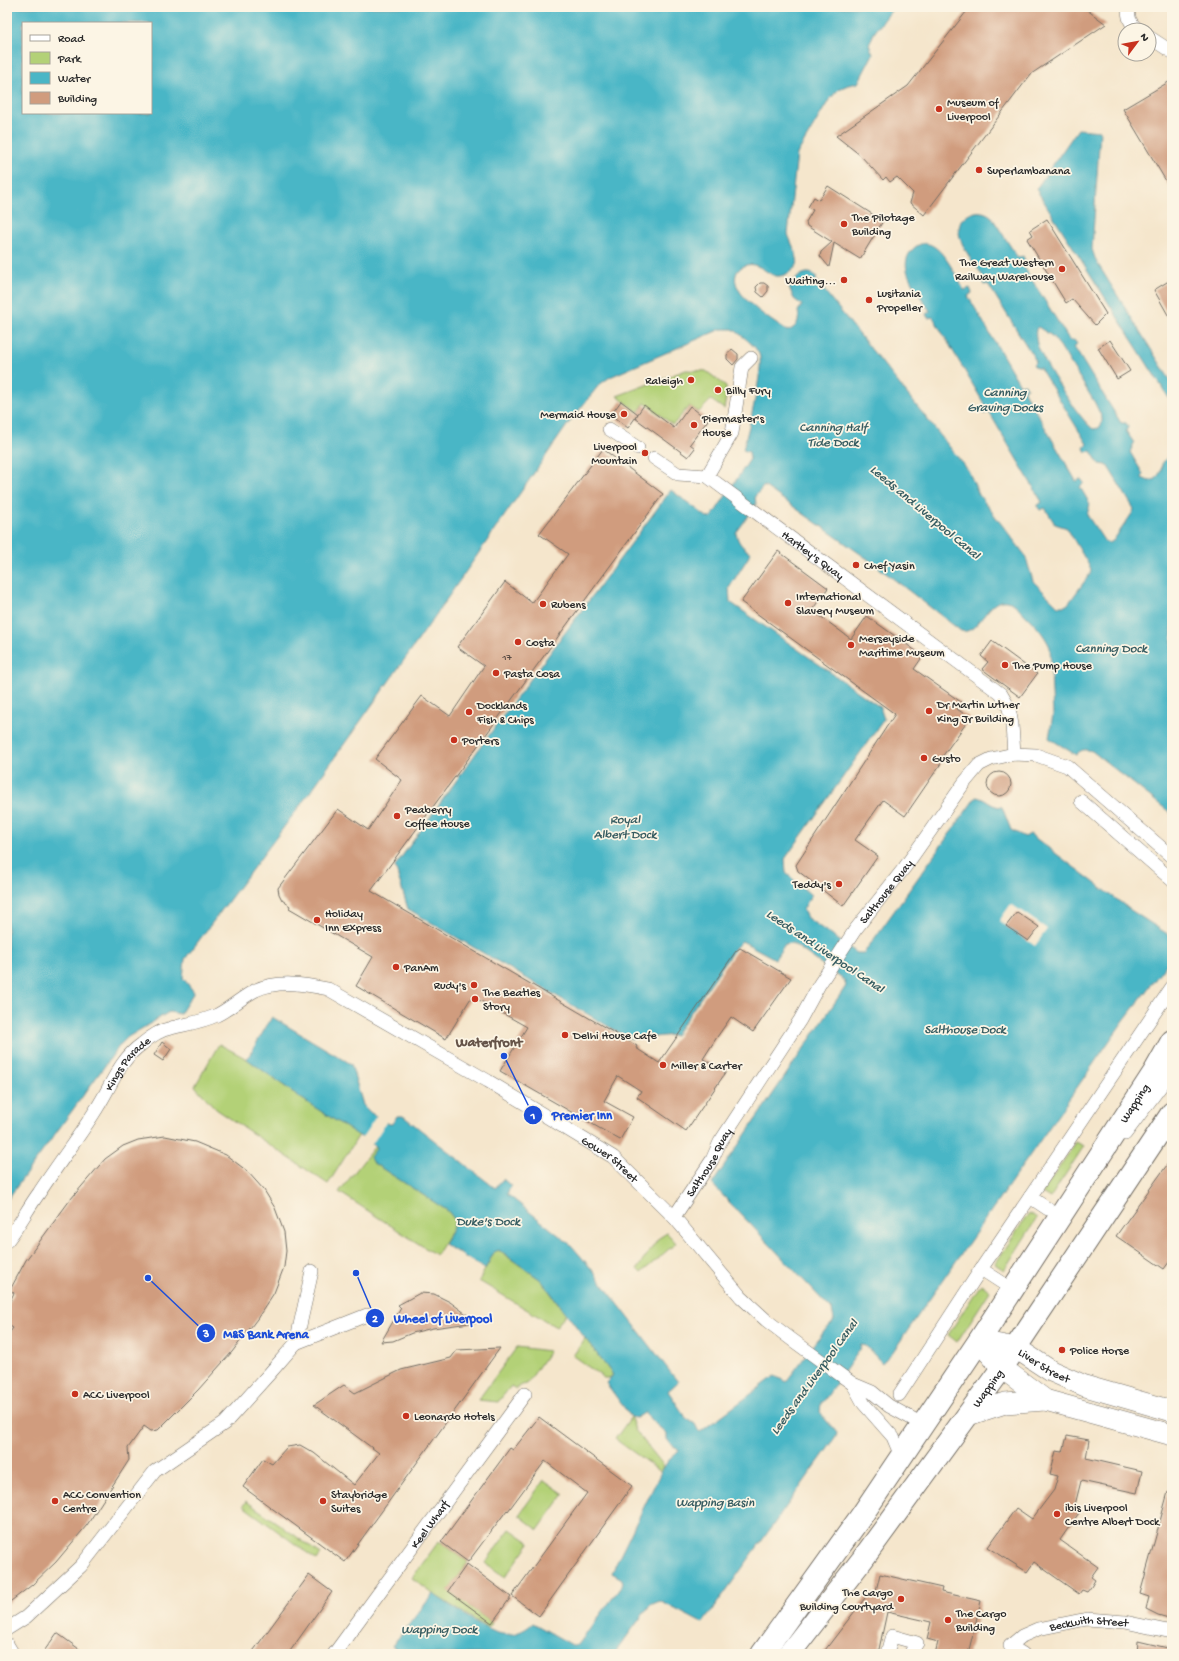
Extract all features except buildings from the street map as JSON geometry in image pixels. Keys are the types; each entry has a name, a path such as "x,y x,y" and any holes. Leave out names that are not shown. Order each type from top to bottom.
{"highway":[{"name":"Wapping","path":"762,1654 862,1515 979,1341 1087,1175 1164,1074 1172,1041"},
{"name":"Wapping","path":"789,1654 862,1560 1002,1368 1172,1113"}],"main road":[{"name":"Liver Street","path":"979,1341 1016,1348 1051,1371 1085,1386 1172,1411"},
{"name":"Liver Street","path":"979,1341 1002,1368 1046,1400"},
{"name":"Liver Street","path":"968,1415 1005,1403 1046,1400 1172,1435"}],"street":[{"path":"1130,7 1128,13 1132,22"},
{"path":"1157,42 1172,51"},
{"path":"654,458 678,474 710,479 732,433 742,367 751,358"},
{"path":"609,429 638,448"},
{"name":"Hartley's Quay","path":"710,479 1001,694 1009,708 1014,754"},
{"name":"Salthouse Quay","path":"674,1217 712,1160 720,1142 800,1020 825,976 849,939 915,854 970,775 980,765 991,759 1014,754 1036,754 1067,766 1172,857"},
{"path":"1081,801 1172,880"},
{"name":"Kings Parade","path":"7,1241 37,1194 106,1095 121,1064 136,1048 154,1035 170,1028 194,1024 210,1018 257,990 278,984 297,984 318,987"},
{"name":"Gower Street","path":"318,987 328,989 395,1027 530,1106 613,1157 674,1217 741,1296 766,1320 853,1384"},
{"path":"899,1395 981,1269 1172,987"},
{"path":"1030,1198 1048,1209"},
{"path":"981,1269 1001,1282"},
{"path":"296,1343 312,1271"},
{"path":"7,1629 26,1618 81,1566 155,1471 224,1423 296,1343 367,1315"},
{"path":"853,1384 872,1392 889,1406 922,1424"},
{"path":"853,1384 864,1404 893,1437 901,1456"},
{"name":"Keel Wharf","path":"334,1654 525,1394"},
{"name":"Beckwith Street","path":"1023,1654 1010,1646 1022,1636 1038,1629 1087,1619 1125,1622 1172,1632"},
{"path":"888,1654 892,1636 917,1643 910,1654"},
{"path":"7,1644 13,1654"}],"green space":[{"path":"686,370 706,371 726,386 724,409 711,400 699,412 689,406 673,425 645,403 638,412 617,396"},
{"path":"219,1044 247,1059 308,1103 359,1135 328,1184 216,1109 195,1086"},
{"path":"1076,1142 1084,1146 1050,1198 1042,1193"},
{"path":"375,1146 376,1149 372,1162 448,1211 455,1220 453,1228 436,1255 339,1192"},
{"path":"1029,1213 1037,1218 1004,1270 995,1264"},
{"path":"667,1233 676,1243 641,1273 637,1269 659,1238"},
{"path":"498,1250 541,1280 566,1314 556,1327 479,1281 494,1252"},
{"path":"981,1284 990,1291 957,1342 948,1335"},
{"path":"585,1338 613,1375 609,1378 604,1378 573,1356"},
{"path":"517,1347 549,1351 527,1384 516,1389 511,1386 498,1402 478,1400"},
{"path":"631,1417 635,1430 664,1466 661,1472 615,1439"},
{"path":"544,1480 564,1494 538,1530 519,1515"},
{"path":"246,1501 321,1554 317,1560 243,1506"},
{"path":"510,1529 530,1543 505,1577 485,1563"},
{"path":"439,1541 468,1562 449,1591 492,1623 488,1628 433,1594 412,1578"}],"water":[{"path":"7,7 894,7 874,33 869,45 873,54 858,83 839,89 829,100 797,154 788,234 796,254 798,262 797,265 785,275 776,276 756,265 745,265 737,272 735,280 738,289 753,306 787,331 793,328 797,323 799,318 798,311 802,305 794,299 789,287 798,277 806,273 810,273 817,278 815,279 968,470 979,495 1025,555 1033,581 1058,606 1065,606 1090,574 1091,569 1067,528 1055,524 1045,508 1040,510 1037,506 1042,502 989,412 984,414 981,410 986,407 933,317 928,318 926,314 930,311 913,285 906,267 906,262 912,250 920,244 929,244 936,248 950,264 964,290 970,288 972,293 968,296 1020,385 1025,384 1027,388 1024,391 1076,481 1081,479 1084,483 1080,487 1090,504 1087,515 1105,542 1109,543 1113,541 1134,509 1107,465 1099,464 1091,451 1086,452 1084,448 1087,444 1040,368 1036,368 1033,364 1036,361 988,284 984,285 982,281 984,278 963,246 959,228 961,221 974,212 986,213 991,216 1018,258 1023,256 1025,261 1022,264 1070,341 1074,340 1077,344 1074,347 1121,423 1126,423 1128,427 1126,431 1134,443 1130,452 1143,474 1142,478 1149,481 1156,479 1161,471 1162,464 1172,451 1172,814 1092,751 1083,750 1076,755 1049,738 1053,715 1050,647 1039,630 1014,604 1005,601 998,602 991,607 974,627 968,631 961,631 869,560 764,486 755,496 756,505 736,533 741,545 751,553 729,588 730,602 880,707 884,719 785,859 786,873 811,895 803,910 807,918 857,953 864,953 976,797 983,799 994,806 1002,807 1011,830 1025,837 1030,834 1132,911 1172,937 1172,957 1122,1023 892,1353 882,1363 866,1346 861,1345 861,1348 823,1402 821,1402 820,1413 837,1433 836,1437 703,1623 660,1601 650,1605 614,1654 403,1654 392,1646 433,1594 474,1621 498,1633 517,1633 533,1623 574,1646 578,1645 623,1584 622,1579 612,1573 661,1472 668,1461 679,1451 676,1447 672,1446 667,1439 667,1434 650,1419 646,1412 636,1418 631,1417 606,1383 613,1375 541,1280 499,1250 494,1252 485,1269 444,1244 453,1228 455,1220 448,1211 372,1162 370,1157 376,1149 375,1146 308,1103 247,1059 272,1017 351,1064 363,1105 371,1113 389,1124 392,1124 397,1116 403,1116 495,1188 503,1179 511,1186 507,1194 571,1245 589,1266 678,1382 668,1391 686,1418 695,1424 700,1432 775,1376 786,1382 829,1325 832,1324 834,1319 832,1310 712,1184 846,986 844,980 792,943 785,944 775,959 742,941 735,948 675,1035 630,1039 408,909 395,866 489,735 671,490 707,517 711,518 750,459 749,452 743,450 758,386 760,361 759,354 755,347 748,340 733,329 721,329 610,377 599,385 568,424 424,632 308,795 185,959 183,978 194,992 180,1014 169,1012 128,1037 120,1045 7,1200","holes":["1038,327 1052,336 1060,346 1095,403 1102,418 1102,423 1099,428 1093,429 1079,414 1053,376 1040,352 1037,344 1036,329"]},
{"path":"1078,129 1100,131 1092,249 1096,261 1172,383 1172,403 1036,189"}],"pier":[{"path":"1011,904 1047,929 1035,946 999,921"},
{"path":"377,1115 387,1121 371,1146 361,1139"}],"place":[{"name":"Museum of Liverpool","path":"939,109"},
{"name":"Superlambanana","path":"979,170"},
{"name":"The Pilotage Building","path":"844,224"},
{"name":"The Great Western Railway Warehouse","path":"1062,269"},
{"name":"Waiting...","path":"844,280"},
{"name":"Lusitania Propeller","path":"869,300"},
{"name":"Raleigh","path":"691,380"},
{"name":"Billy Fury","path":"718,390"},
{"name":"Mermaid House","path":"624,414"},
{"name":"Piermaster's House","path":"694,425"},
{"name":"Liverpool Mountain","path":"645,453"},
{"name":"Chef Yasin","path":"856,565"},
{"name":"International Slavery Museum","path":"788,603"},
{"name":"Rubens","path":"543,604"},
{"name":"Costa","path":"518,642"},
{"name":"Merseyside Maritime Museum","path":"851,645"},
{"name":"The Pump House","path":"1005,665"},
{"name":"Pasta Cosa","path":"496,673"},
{"name":"Dr Martin Luther King Jr Building","path":"929,711"},
{"name":"Docklands Fish & Chips","path":"469,712"},
{"name":"Porters","path":"454,740"},
{"name":"Gusto","path":"924,758"},
{"name":"Peaberry Coffee House","path":"397,816"},
{"name":"Teddy's","path":"839,884"},
{"name":"Holiday Inn Express","path":"317,920"},
{"name":"PanAm","path":"396,967"},
{"name":"Rudy's","path":"474,985"},
{"name":"The Beatles Story","path":"475,999"},
{"name":"Delhi House Cafe","path":"565,1035"},
{"name":"Premier Inn","path":"504,1056"},
{"name":"Miller & Carter","path":"663,1065"},
{"name":"Wheel of Liverpool","path":"356,1273"},
{"name":"M&S Bank Arena","path":"148,1278"},
{"name":"Police Horse","path":"1062,1350"},
{"name":"ACC Liverpool","path":"75,1394"},
{"name":"Leonardo Hotels","path":"406,1416"},
{"name":"ACC Convention Centre","path":"55,1501"},
{"name":"Staybridge Suites","path":"323,1501"},
{"name":"ibis Liverpool Centre Albert Dock","path":"1057,1514"},
{"name":"The Cargo Building Courtyard","path":"901,1599"},
{"name":"The Cargo Building","path":"948,1620"}],"district":[{"name":"Waterfront","path":"489,1041"}],"water label":[{"name":"Canning Graving Docks","path":"1005,398"},
{"name":"Canning Half Tide Dock","path":"833,434"},
{"name":"Leeds and Liverpool Canal","path":"926,511"},
{"name":"Canning Dock","path":"1111,647"},
{"name":"Royal Albert Dock","path":"625,826"},
{"name":"Leeds and Liverpool Canal","path":"826,950"},
{"name":"Salthouse Dock","path":"965,1028"},
{"name":"Duke's Dock","path":"488,1220"},
{"name":"Leeds and Liverpool Canal","path":"813,1376"},
{"name":"Wapping Basin","path":"715,1501"},
{"name":"Wapping Dock","path":"439,1628"}]}
